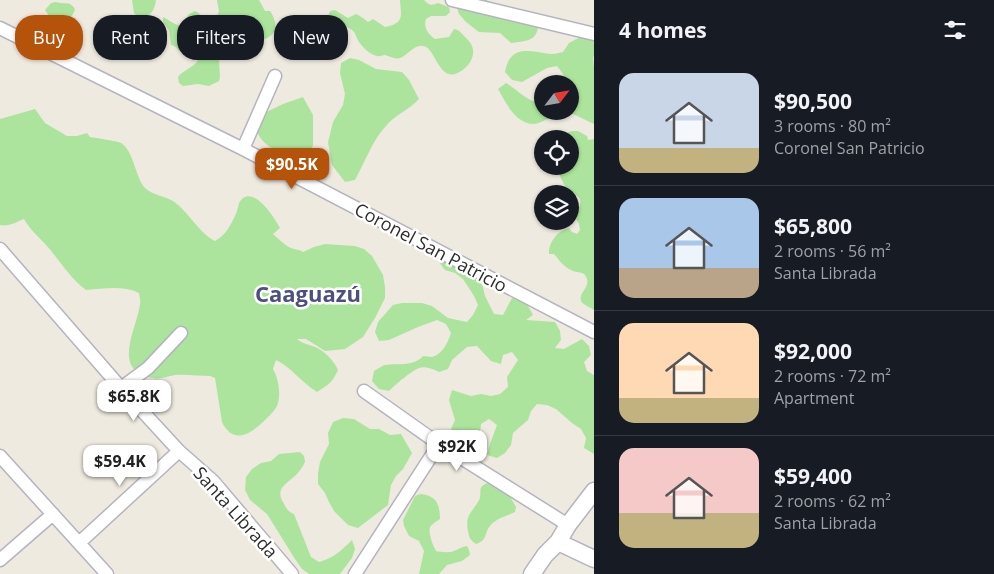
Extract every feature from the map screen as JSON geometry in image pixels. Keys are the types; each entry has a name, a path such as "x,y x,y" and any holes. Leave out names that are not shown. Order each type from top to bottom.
{"street":[{"path":"452,0 594,34"},
{"name":"Coronel San Patricio","path":"0,28 243,149 594,332"},
{"path":"243,149 275,76"},
{"name":"Santa Librada","path":"0,249 179,452 213,481 292,574"},
{"path":"121,388 148,368 181,333"},
{"path":"364,391 439,444 568,525"},
{"path":"355,574 439,444"},
{"path":"79,543 179,452"},
{"path":"0,456 107,574"},
{"path":"532,574 545,555 558,542 568,525 594,491"},
{"path":"0,560 53,514"},
{"path":"558,542 594,559"}],"green space":[{"path":"132,0 156,0 149,15 136,15"},
{"path":"217,0 259,0 265,11 270,11 272,15 274,32 264,39 264,15 217,15 219,11"},
{"path":"400,0 424,0 430,4 438,3 449,7 450,12 446,16 431,16 426,19 426,28 428,33 435,39 449,37 454,29 461,32 470,42 473,49 470,62 459,72 450,74 441,68 426,47 415,47 398,58 375,55 363,47 354,32 348,27 348,18 356,14 368,22 373,19 385,27 399,21 401,15"},
{"path":"458,0 487,0 489,6 538,24 536,34 530,40 511,43 500,33 479,32 459,14 457,8"},
{"path":"51,3 69,4 75,9 72,15 49,15 45,10"},
{"path":"335,10 343,15 328,15 330,11"},
{"path":"195,11 201,15 188,15"},
{"path":"167,20 177,24 177,48 171,45"},
{"path":"586,34 594,36 594,124 579,117 579,75 563,75 557,66 547,68 522,82 512,80 505,72 511,57 516,53 528,51 555,54 563,52 569,43"},
{"path":"348,59 359,60 376,69 402,72 409,80 419,99 394,118 381,131 355,180 345,182 332,165 328,142 333,122 343,105 345,94 340,73 341,63"},
{"path":"219,60 219,81 209,86 198,84 183,86 179,83 178,77 197,61"},
{"path":"506,83 534,101 534,120 546,120 533,124 521,120 508,106 498,89"},
{"path":"303,97 313,115 313,146 306,154 287,153 270,147 259,135 256,127 256,117"},
{"path":"35,109 45,123 67,136 87,133 90,137 121,143 129,152 145,188 173,201 215,241 230,226 239,203 244,197 250,196 268,210 280,228 273,234 291,248 303,252 325,244 355,246 364,249 372,256 383,275 385,298 363,337 345,349 325,351 306,339 297,339 319,349 332,360 338,370 332,380 317,392 276,360 273,369 278,381 279,394 276,408 250,432 238,435 232,434 227,430 222,422 215,378 210,376 172,375 156,378 140,374 132,367 129,358 129,348 140,304 139,293 120,288 86,290 70,275 24,219 9,225 0,225 0,119"},
{"path":"579,132 587,136 588,140 594,139 594,310 581,301 581,295 587,282 585,275 568,269 554,254 549,254 552,241 561,231 570,230 577,234 580,230 579,185 565,185 559,175 579,175"},
{"path":"446,255 478,278 494,314 503,315 512,298 523,297 533,315 526,320 555,322 560,331 561,340 555,348 564,349 582,339 589,346 591,355 584,362 587,371 594,375 594,454 584,448 586,438 581,429 556,409 547,405 537,404 531,411 528,420 513,433 511,445 505,453 497,458 487,455 497,425 489,419 481,424 476,442 462,439 451,429 455,420 449,400 452,390 471,396 500,394 508,387 507,377 518,360 512,352 503,355 501,364 491,361 477,346 467,347 452,360 448,369 439,372 422,367 419,368 389,391 379,389 372,381 374,371 384,365 405,364 415,362 423,356 432,357 436,355 444,347 451,333 446,324 437,320 389,340 379,341 375,332 378,322 393,305 422,303 432,306 448,318 467,322 473,315 478,305 474,296 463,279 455,273 445,270 439,262"},
{"path":"343,418 354,419 370,429 379,429 390,435 401,434 412,453 391,485 388,505 358,528 348,525 334,511 318,484 320,462 329,444 328,433 333,422"},
{"path":"300,452 304,456 305,462 298,473 283,487 280,494 287,509 294,514 311,557 319,562 324,560 333,556 352,540 355,549 352,558 340,574 309,574 302,569 267,514 250,500 245,490 246,477 252,469 261,463 271,461 279,454"},
{"path":"488,483 508,493 516,507 515,512 492,523 484,538 476,544 469,535 468,518 480,499 482,486"},
{"path":"420,494 430,496 438,505 440,519 430,527 431,539 436,551 450,552 467,546 469,550 470,555 462,561 447,565 439,574 419,574 424,551 419,541 409,536 404,526 403,520 415,496"}],"district":[{"name":"Caaguazú","path":"308,293"}]}
